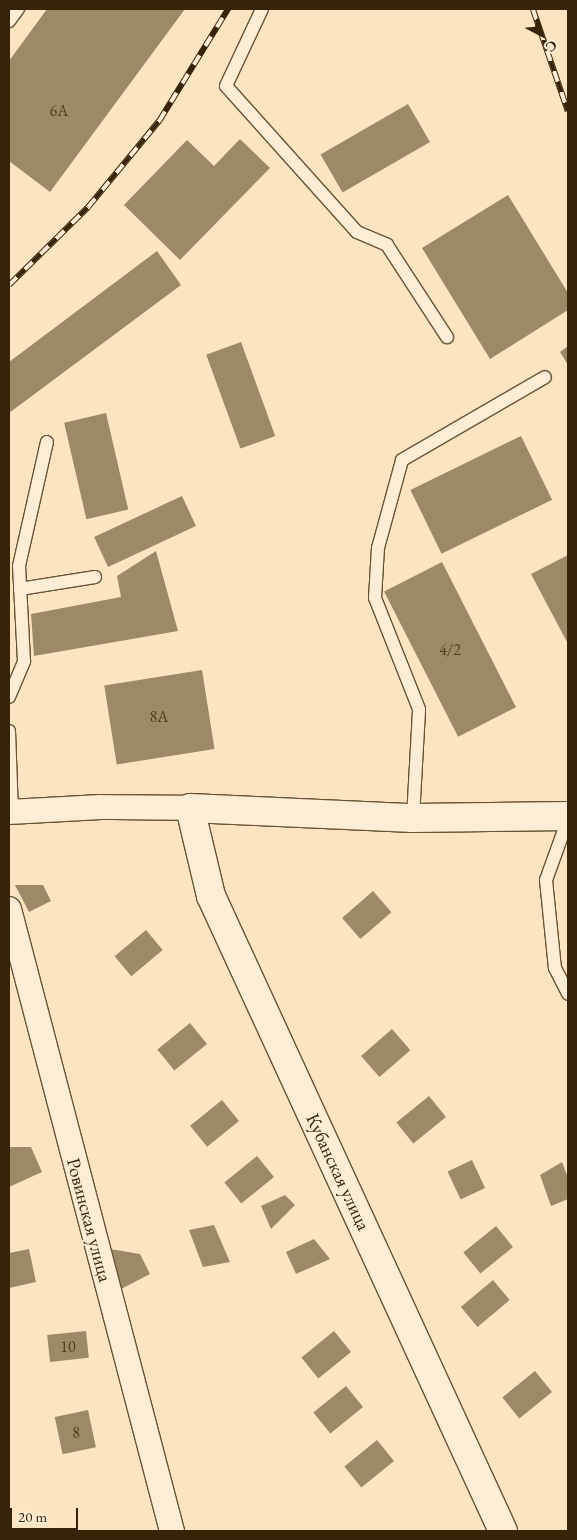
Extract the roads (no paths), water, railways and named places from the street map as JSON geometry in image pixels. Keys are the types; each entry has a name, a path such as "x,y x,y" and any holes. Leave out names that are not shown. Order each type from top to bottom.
{"street":[{"path":"11,811 190,808 413,818 568,817"},
{"name":"Кубанская улица","path":"190,808 211,896 503,1531"},
{"name":"Ровинская улица","path":"9,909 172,1531"}],"lane":[{"path":"9,21 18,9"},
{"path":"262,9 226,86 357,232 387,245 447,337"},
{"path":"413,818 420,709 375,598 378,548 402,460 545,377"},
{"path":"9,697 24,661 19,566 47,442"},
{"path":"20,589 94,577"},
{"path":"9,731 11,811"},
{"path":"568,817 546,880 555,968 568,994"}],"railway":[{"path":"9,285 88,207 159,121 228,9"},
{"path":"533,9 568,111"}]}
